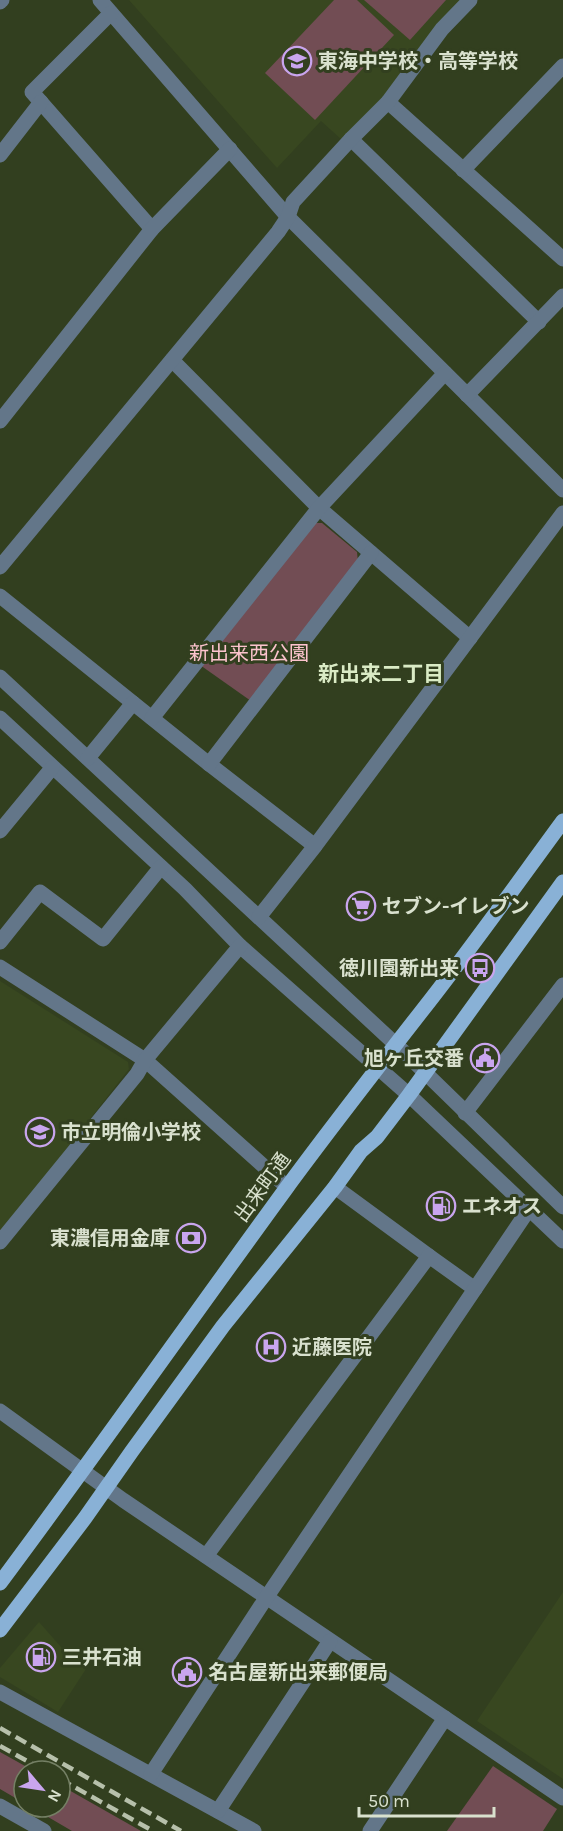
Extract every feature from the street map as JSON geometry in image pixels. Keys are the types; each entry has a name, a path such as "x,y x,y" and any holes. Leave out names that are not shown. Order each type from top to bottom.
{"main road":[{"name":"出来町通","path":"0,1583 83,1472 287,1187 563,821"},
{"path":"0,1630 85,1518 223,1326 335,1187 361,1151 377,1137 426,1073 563,882"}],"street":[{"path":"100,0 288,217 563,490"},
{"path":"0,567 288,217 293,202 388,102 442,29 470,0"},
{"path":"111,13 32,92 152,229"},
{"path":"464,170 563,66"},
{"path":"0,155 41,102"},
{"path":"388,102 563,259"},
{"path":"351,139 539,322"},
{"path":"0,421 152,229 230,149"},
{"path":"467,395 563,296"},
{"path":"172,360 319,508 470,638"},
{"path":"152,718 319,508 445,373"},
{"path":"259,917 315,846 563,513"},
{"path":"208,764 371,553"},
{"path":"0,596 208,764 315,846"},
{"path":"0,676 396,1044 562,1205"},
{"path":"88,758 133,703"},
{"path":"0,718 161,867 240,946 409,1095 563,1241"},
{"path":"0,831 52,768"},
{"path":"0,942 39,892 103,939 161,867"},
{"path":"0,1242 137,1074 145,1060 240,946"},
{"path":"0,967 145,1060 287,1187"},
{"path":"465,1113 563,985"},
{"path":"335,1187 475,1289"},
{"path":"151,1774 266,1598 529,1209"},
{"path":"206,1556 429,1256"},
{"path":"0,1411 83,1472 266,1598 563,1798"},
{"path":"218,1811 330,1641"},
{"path":"0,1692 254,1831"},
{"path":"370,1831 445,1718"},
{"path":"0,1806 44,1831"}],"shaded area":[{"name":"東海中学校・高等学校","path":"129,0 462,0 381,99 342,140 321,121 277,168"},
{"name":"市立明倫小学校","path":"0,981 128,1062 129,1069 0,1234"},
{"path":"563,1592 563,1779 477,1721"},
{"name":"三井石油","path":"39,1622 61,1647 86,1669 58,1712 0,1677 0,1668"}],"green space":[{"path":"334,0 357,0 394,35 315,120 265,73"},
{"path":"364,0 446,0 410,40"},
{"name":"新出来西公園","path":"313,523 322,523 357,552 358,562 251,701 200,665"},
{"path":"0,1752 13,1759 12,1796 0,1789"},
{"path":"493,1766 557,1809 543,1831 447,1831"},
{"path":"72,1792 141,1831 72,1831 52,1819 72,1819"}],"railway":[{"path":"0,1728 181,1831"},
{"path":"0,1746 23,1759"},
{"path":"72,1786 153,1831"}],"place":[{"name":"東海中学校・高等学校","path":"297,61"},
{"name":"セブン-イレブン","path":"361,906"},
{"name":"徳川園新出来","path":"480,968"},
{"name":"旭ヶ丘交番","path":"485,1058"},
{"name":"市立明倫小学校","path":"40,1132"},
{"name":"エネオス","path":"441,1206"},
{"name":"東濃信用金庫","path":"191,1238"},
{"name":"近藤医院","path":"271,1347"},
{"name":"三井石油","path":"41,1657"},
{"name":"名古屋新出来郵便局","path":"187,1672"}],"district":[{"name":"新出来二丁目","path":"381,674"}]}
